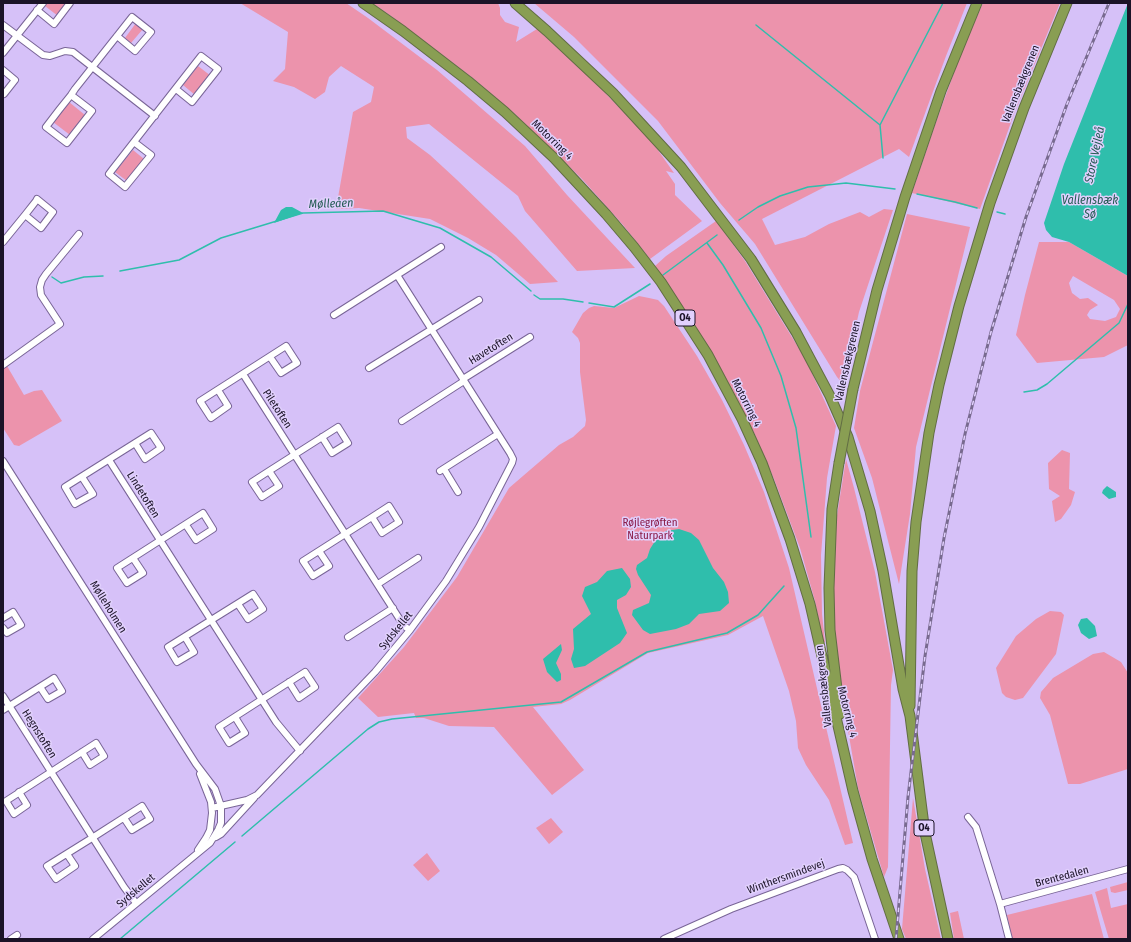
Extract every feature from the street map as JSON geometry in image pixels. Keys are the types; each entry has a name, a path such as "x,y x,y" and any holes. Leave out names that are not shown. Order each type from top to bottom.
{"highway":[{"name":"Motorring 4","path":"363,3 404,31 468,81 505,112 554,158 606,214 661,282 728,392 775,494 792,546 810,604 853,791 872,859 899,939"},
{"name":"O4","path":"515,3 614,92 681,167 751,260 796,332 830,396 848,437 870,512 883,571 903,689 910,716 925,832 948,939"},
{"name":"Vallensbækgrenen","path":"842,741 833,654 829,588 832,509 839,463 853,389 877,290 905,197 941,92 977,3"},
{"name":"Vallensbækgrenen","path":"910,716 912,686 912,571 916,522 922,472 939,385 959,306 990,203 1024,108 1068,3"}],"street":[{"path":"3,53 43,3"},
{"path":"37,10 54,24 70,3"},
{"path":"71,95 92,112 67,143 46,126 92,67 132,17 151,32 135,51 117,36"},
{"path":"3,25 43,55 50,56 64,50 73,52 155,116"},
{"path":"134,142 151,155 125,188 109,174 134,142 202,56 218,69 192,102 176,90"},
{"path":"3,70 15,80 4,94 3,93"},
{"path":"3,242 37,199 53,212 41,228 25,215"},
{"path":"3,364 60,324 41,295 40,287 46,274 79,234"},
{"path":"334,315 441,248"},
{"name":"Havetoften","path":"397,275 510,453"},
{"path":"370,368 478,300"},
{"name":"Havetoften","path":"402,421 530,336"},
{"path":"218,390 228,406 211,418 200,401 270,356 286,346 297,363 281,373 270,356"},
{"name":"Piletoften","path":"243,374 404,626 410,630"},
{"path":"269,471 279,486 262,497 252,482 295,454 322,437 338,427 348,443 332,453 322,437"},
{"path":"458,492 442,470 498,434"},
{"path":"82,477 93,494 75,504 65,487 135,443"},
{"name":"Sydskellet","path":"93,939 191,858 203,850 214,838 221,834 367,681 410,630 446,581 479,527 512,463 513,459 510,453"},
{"name":"Lindetoften","path":"109,460 261,700 276,722 300,751"},
{"name":"Mølleholmen","path":"3,461 196,764 215,790 221,806"},
{"path":"319,551 389,506 399,522 382,533 372,517"},
{"path":"134,558 186,524 203,513 213,529 196,540 186,524"},
{"path":"378,584 418,558"},
{"path":"185,637 238,604"},
{"path":"348,637 393,608"},
{"path":"3,618 13,612 21,625 7,633 3,628"},
{"path":"235,717 245,733 228,743 218,728 289,682"},
{"name":"Hegnstoften","path":"3,710 40,687"},
{"name":"Hegnstoften","path":"3,696 92,838 136,903"},
{"name":"Hegnstoften","path":"19,792 82,752"},
{"name":"Mølleholmen","path":"196,764 208,793 212,808"},
{"name":"Sydskellet","path":"191,858 206,838 212,822 212,808 247,800 257,795"},
{"name":"Sydskellet","path":"214,838 221,822 221,806"},
{"path":"968,817 976,827 1000,904 1009,939"},
{"path":"67,854 75,866 56,879 47,866 124,818"},
{"name":"Winthersmindevej","path":"664,939 731,908 843,868 854,877 875,939"},
{"name":"Brentedalen","path":"1000,904 1128,869"}],"green space":[{"path":"47,3 68,3 58,16 45,6"},
{"path":"240,3 346,3 437,70 525,146 567,195 635,268 577,271 525,211 518,196 429,124 406,127 407,138 430,155 456,179 516,237 558,282 530,284 496,255 468,238 430,219 359,208 336,209 353,112 371,102 374,87 341,66 329,77 325,92 315,99 294,87 273,81 285,69 288,32"},
{"path":"372,3 498,3 500,15 505,22 519,27 516,42 537,29 591,78 653,143 674,173 666,171 675,184 675,195 702,221 650,259 623,225 582,179 515,114 474,79"},
{"path":"534,3 967,3 909,157 899,149 762,219 775,245 805,237 829,224 860,212 869,217 884,209 893,210 859,312 843,384 837,377 755,244 720,203 658,121 574,37"},
{"path":"983,3 1060,3 1014,114 980,209 912,193 963,48"},
{"path":"136,23 143,29 131,43 125,38"},
{"path":"198,66 211,76 195,95 183,85"},
{"path":"69,102 85,115 70,135 53,122"},
{"path":"133,150 144,159 127,181 115,172"},
{"path":"907,214 970,227 916,447 910,514 899,584 872,478 854,428 860,391"},
{"path":"716,221 745,261 806,360 836,426 827,478 821,555 822,614 825,642 823,643 815,601 800,548 774,479 755,435 739,402 710,350 655,266 666,256"},
{"path":"1039,242 1069,242 1128,276 1128,345 1104,357 1037,363 1016,335","holes":["1073,276 1114,300 1120,309 1116,317 1105,321 1090,319 1087,315 1090,310 1098,305 1088,298 1080,299 1072,293 1069,283"]},
{"name":"Røjlegrøften Naturpark","path":"639,296 658,300 664,306 697,356 722,400 744,445 764,492 789,568 853,843 845,845 829,800 806,765 798,748 796,721 789,691 763,616 728,635 648,653 570,700 561,704 533,707 584,770 552,795 494,727 449,726 424,718 416,718 414,713 378,717 358,698 404,647 457,577 509,488 559,445 573,437 585,426 586,420 580,372 580,343 578,338 572,332 583,313 594,306 614,308"},
{"path":"7,366 24,395 42,390 62,421 19,446 14,445 3,428 3,368"},
{"path":"1062,450 1070,453 1069,489 1075,492 1071,505 1061,519 1055,522 1052,501 1060,496 1049,489 1048,463"},
{"path":"846,459 875,572 893,670 891,685 888,867 884,877 858,788 835,655 832,547"},
{"path":"1050,611 1061,612 1064,615 1056,654 1023,698 1015,700 1006,697 1002,693 996,668 1016,636 1036,619"},
{"path":"1104,652 1121,662 1128,673 1128,769 1080,784 1068,784 1050,715 1040,698 1041,692 1053,678 1093,654"},
{"path":"913,798 925,869 941,939 906,939 902,929"},
{"path":"551,818 563,832 549,844 536,828"},
{"path":"427,853 440,871 428,881 413,865"},
{"path":"1128,882 1128,890 1115,893 1111,892 1110,887"},
{"path":"1107,888 1111,908 1128,904 1128,939 1109,939 1095,892"},
{"path":"1092,894 1104,939 1012,939 1007,915"},
{"path":"958,911 964,939 954,939 950,913"}],"water":[{"name":"Vallensbæk Sø","path":"1128,3 1128,276 1069,242 1052,237 1046,230 1044,223 1064,164"},
{"path":"286,207 292,207 303,213 274,223 281,210"},
{"path":"1107,486 1116,492 1116,497 1109,499 1102,493"},
{"path":"679,529 691,533 699,540 713,568 724,582 728,592 729,603 720,611 699,614 689,624 676,629 650,634 643,630 632,615 633,610 649,603 651,595 638,575 636,569 637,565 647,558 650,549 657,538 666,531"},
{"path":"622,568 630,579 631,587 626,595 617,600 617,608 627,633 620,643 585,666 574,668 571,659 574,649 573,629 591,614 582,596 585,587 597,582 607,571"},
{"path":"1087,618 1095,626 1097,636 1089,639 1081,633 1078,625 1081,619"},
{"path":"561,644 562,650 556,663 561,674 561,680 557,682 547,672 543,659"}],"waterway":[{"path":"880,125 943,3"},
{"path":"756,25 880,125 883,158"},
{"path":"739,220 758,207 780,196 808,187 846,183 895,189"},
{"path":"917,194 977,208"},
{"name":"Mølleåen","path":"120,271 179,260 221,238 303,213 383,211 440,228 491,257 531,291"},
{"path":"997,212 1005,214"},
{"path":"663,275 717,235"},
{"path":"707,243 723,265 761,328 781,376 796,428 811,537"},
{"path":"52,277 61,283 84,277 103,276"},
{"path":"589,303 614,307 650,284"},
{"path":"534,295 540,299 563,299 583,302"},
{"path":"1024,392 1037,390 1047,384 1119,323 1128,304"},
{"path":"242,836 368,729 379,722 392,719 561,702 647,652 727,633 758,615 784,586"},
{"path":"120,939 235,842"}],"railway":[{"path":"896,939 908,797 925,656 944,538 965,434 991,332 1026,217 1067,104 1109,3"}],"water label":[{"name":"Store Vejleå","path":"1095,155"}]}
